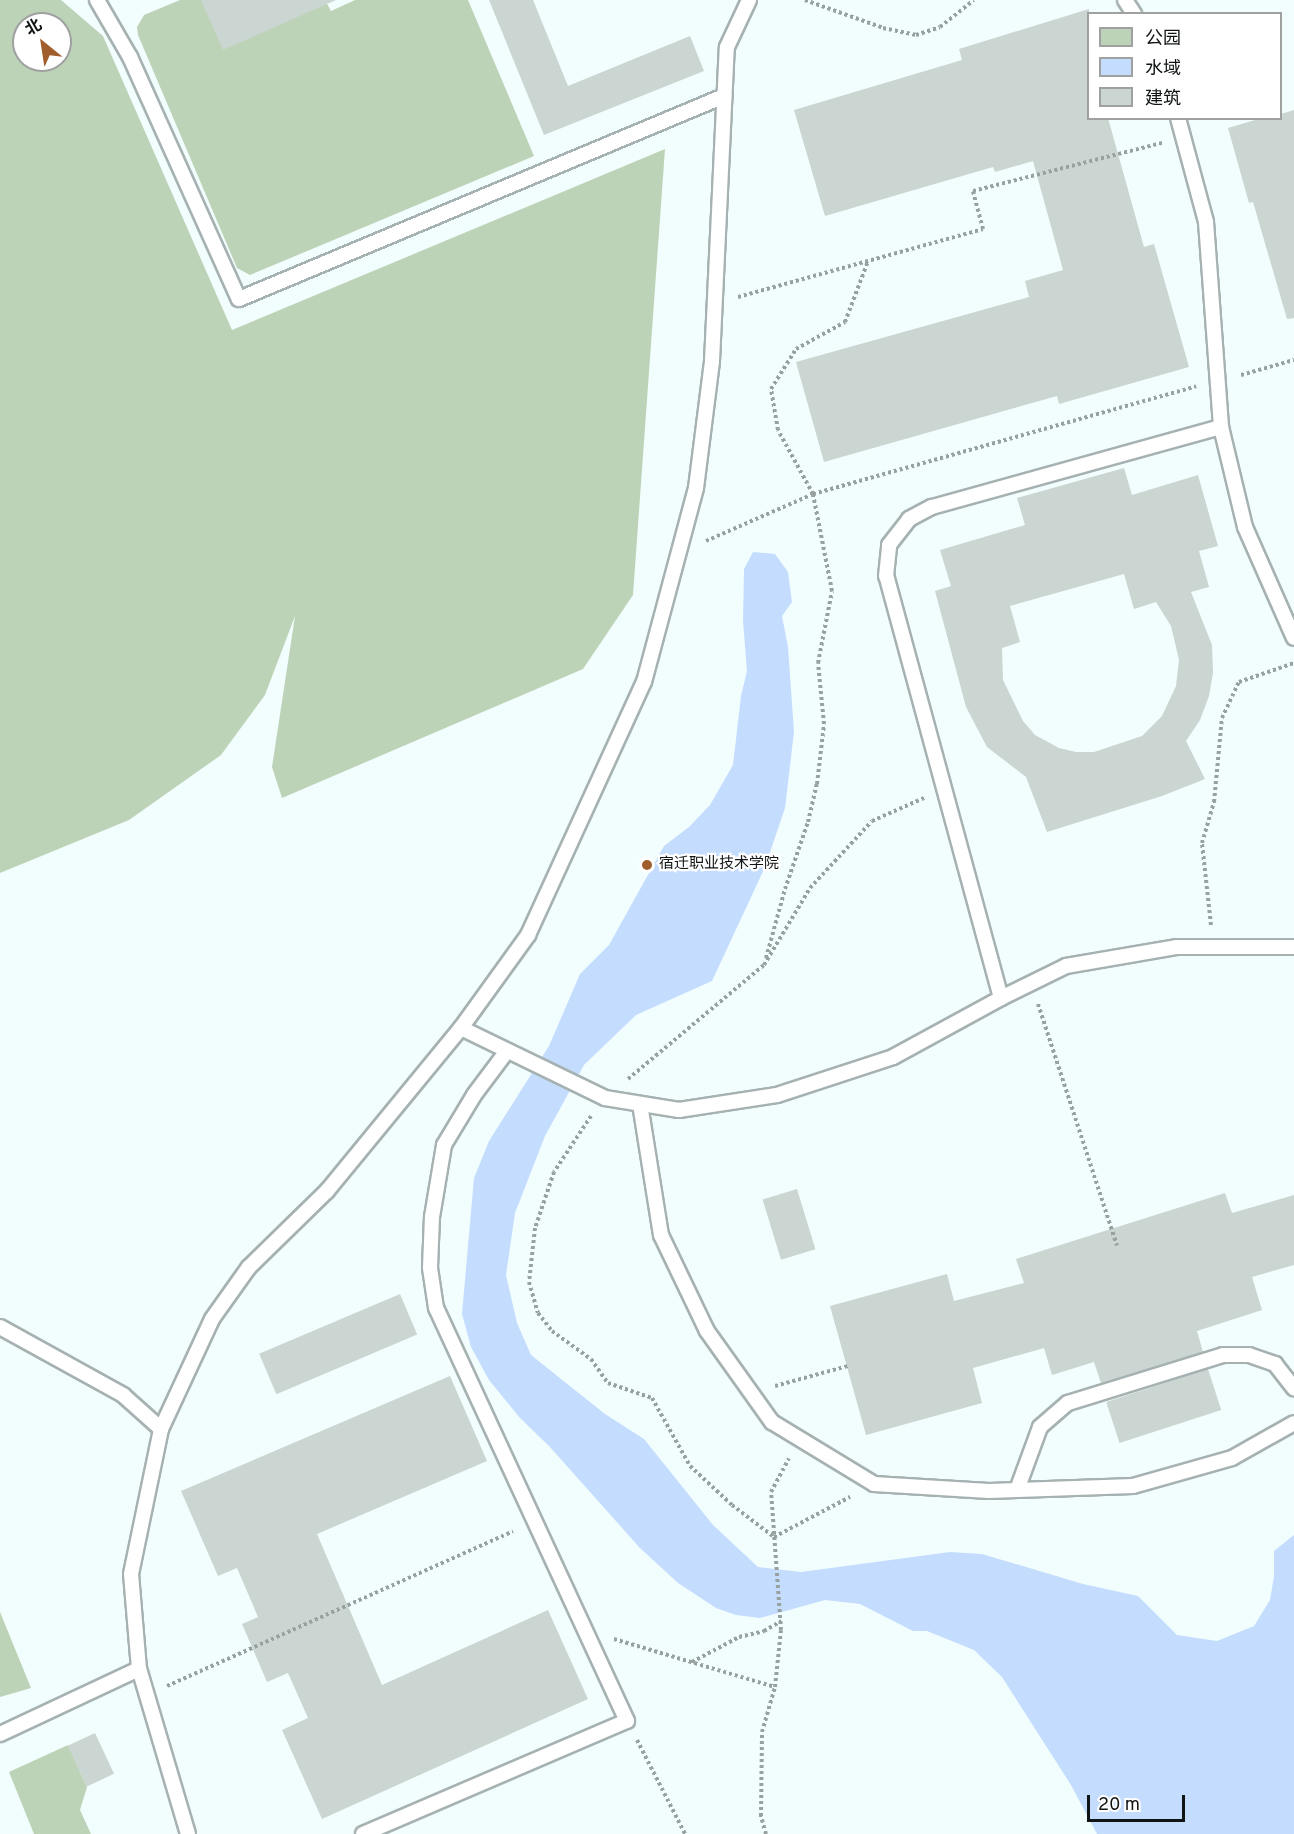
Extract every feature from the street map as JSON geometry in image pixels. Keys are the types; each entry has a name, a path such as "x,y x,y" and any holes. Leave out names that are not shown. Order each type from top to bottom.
{"lane":[{"path":"97,0 130,57 239,299 724,96"},
{"path":"188,1834 139,1669 131,1574 161,1429 212,1319 249,1267 327,1191 461,1028 528,935 644,682 696,488 712,361 728,47 749,0"},
{"path":"1178,120 1206,222 1221,427 1245,527 1294,638"},
{"path":"1001,998 886,576 889,545 909,519 932,507 1221,427"},
{"path":"461,1028 604,1098 679,1110 777,1095 893,1057 1001,998 1066,966 1177,947 1294,947"},
{"path":"363,1834 627,1721 436,1308 430,1268 432,1216 444,1145 474,1095 507,1050"},
{"path":"640,1104 661,1235 707,1331 772,1422 874,1484 990,1491 1133,1486 1232,1458 1294,1423"},
{"path":"0,1327 123,1395 161,1429"},
{"path":"1017,1490 1040,1427 1068,1403 1223,1355 1250,1355 1275,1364 1294,1388"},
{"path":"0,1734 139,1669"}],"path":[{"path":"805,0 883,28 916,35 940,27 974,0"},
{"path":"715,304 983,229 973,191 1183,138"},
{"path":"764,965 785,889 808,822 817,784 824,724 818,663 832,591 813,494 778,430 771,389 796,349 845,322 868,261"},
{"path":"678,554 813,494 1182,388 1218,382 1294,360"},
{"path":"1214,947 1202,843 1214,802 1222,718 1239,682 1294,663"},
{"path":"774,1538 690,1466 652,1398 608,1383 591,1359 552,1331 538,1313 529,1282 535,1228 554,1172 604,1098 764,965 810,888 872,821 944,789"},
{"path":"1031,983 1117,1245"},
{"path":"751,1392 848,1366"},
{"path":"765,1834 761,1816 762,1732 775,1687 781,1621 771,1492 802,1440"},
{"path":"774,1538 874,1484"},
{"path":"147,1695 534,1521"},
{"path":"691,1662 739,1637 764,1631 781,1621"},
{"path":"585,1631 775,1687"},
{"path":"627,1721 685,1834"}],"green space":[{"path":"0,0 61,0 103,36 232,330 665,149 633,595 583,669 282,798 272,767 295,616 265,695 221,755 129,820 0,873"},
{"path":"180,0 325,0 331,11 355,0 468,0 534,156 250,275 237,268 138,35 137,27 144,15"},
{"path":"0,1612 31,1688 0,1697"},
{"path":"68,1745 87,1787 80,1810 91,1834 34,1834 9,1772"}],"water":[{"path":"753,552 775,554 788,572 792,602 782,616 788,647 794,732 785,808 765,867 712,981 636,1015 584,1065 545,1136 515,1213 506,1275 517,1323 531,1355 605,1414 644,1439 713,1525 758,1567 801,1572 950,1552 982,1554 1083,1584 1138,1596 1177,1635 1217,1641 1254,1626 1270,1600 1274,1576 1274,1551 1294,1535 1294,1834 1097,1834 1071,1785 1002,1677 974,1650 927,1631 913,1631 860,1604 825,1600 760,1618 736,1615 716,1608 678,1583 640,1548 549,1446 520,1418 489,1380 471,1347 462,1314 474,1178 489,1141 549,1046 580,974 609,945 664,846 689,827 710,805 733,765 741,696 747,671 743,621 744,569"}],"building":[{"path":"201,0 336,0 223,50"},
{"path":"489,0 533,0 568,86 690,36 704,71 544,135"},
{"path":"1089,9 1087,12 1087,120 1109,120 1144,247 1154,244 1189,367 1059,404 1057,396 824,462 796,362 1029,297 1025,281 1063,270 1033,161 995,172 993,167 825,216 794,110 962,60 959,49"},
{"path":"1294,110 1294,318 1287,319 1253,202 1249,203 1228,128 1255,120 1282,120 1282,114"},
{"path":"1124,468 1132,495 1198,475 1218,546 1199,551 1209,587 1191,592 1212,645 1213,673 1209,696 1200,720 1186,741 1205,779 1162,796 1047,832 1026,777 987,747 966,707 935,591 951,586 940,550 1025,525 1017,498","holes":["1124,574 1134,609 1156,602 1171,626 1179,660 1176,686 1162,716 1142,736 1094,752 1076,752 1059,748 1035,735 1023,721 1003,680 1002,648 1020,642 1010,606"]},
{"path":"797,1189 815,1249 781,1260 763,1200"},
{"path":"1225,1193 1232,1213 1294,1195 1294,1265 1252,1277 1262,1310 1197,1331 1203,1352 1101,1383 1094,1362 1052,1375 1044,1348 973,1368 982,1403 866,1435 830,1306 947,1274 954,1301 1024,1283 1016,1259"},
{"path":"400,1294 417,1335 276,1394 259,1354"},
{"path":"1208,1369 1221,1410 1120,1443 1106,1402"},
{"path":"450,1376 487,1461 317,1534 382,1685 548,1610 588,1699 322,1819 282,1730 308,1718 288,1673 267,1682 242,1624 258,1617 237,1568 218,1576 181,1491"},
{"path":"95,1733 114,1774 87,1786 68,1746"}],"place":[{"name":"宿迁职业技术学院","path":"647,865"}]}
